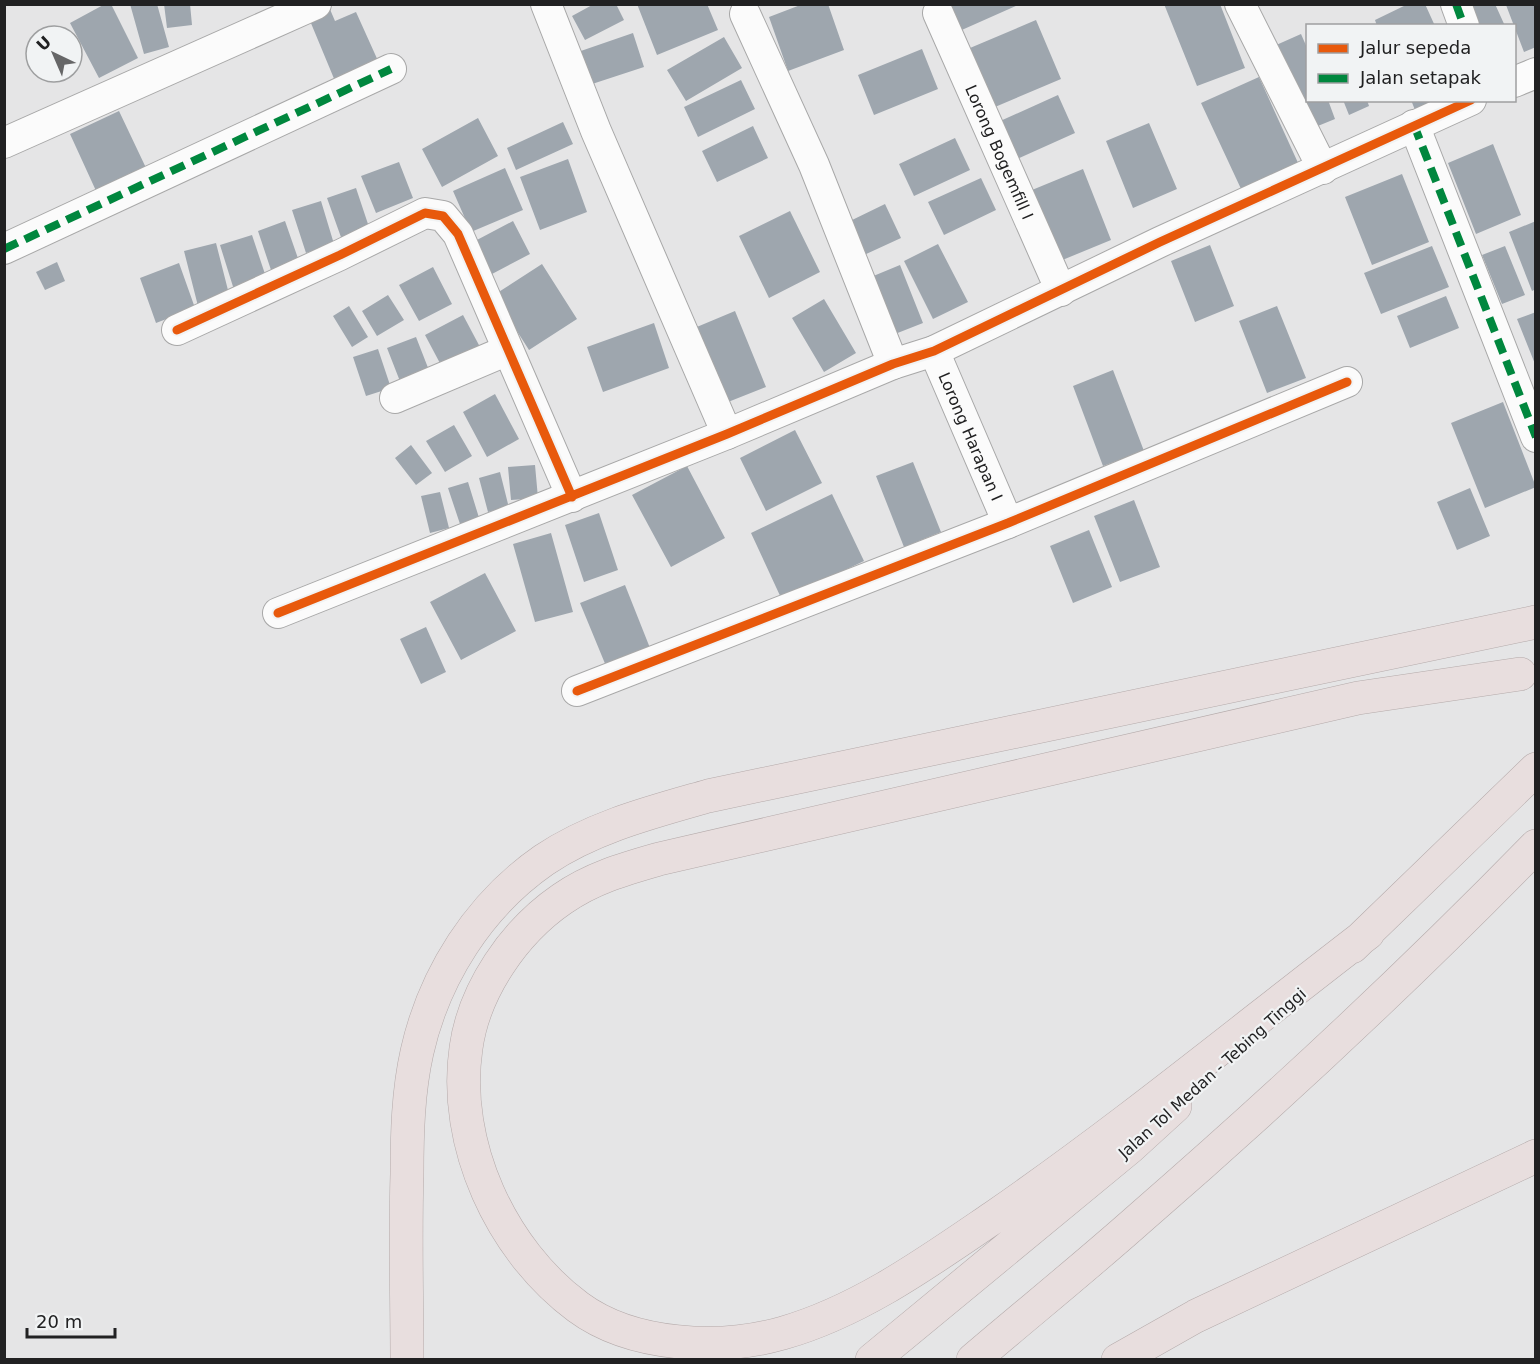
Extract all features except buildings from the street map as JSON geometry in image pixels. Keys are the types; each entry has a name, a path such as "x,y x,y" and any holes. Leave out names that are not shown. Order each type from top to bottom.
{"highway":[{"path":"407,1359 407,1154 410,1101 417,1053 429,1010 449,966 472,929 504,893 544,860 591,835 649,812 708,795 1536,622"},
{"path":"1368,933 1049,1179 938,1255 838,1314 781,1334 730,1342 673,1342 619,1329 580,1309 546,1279 518,1244 494,1207 476,1162 466,1122 464,1084 466,1046 477,1007 497,966 527,928 561,899 605,874 659,859 1358,698 1520,674"},
{"name":"Jalan Tol Medan - Tebing Tinggi","path":"872,1359 1130,1148 1368,933 1536,769"},
{"path":"973,1359 1139,1220 1320,1058 1455,929 1536,846"},
{"path":"1118,1359 1196,1316 1536,1156"}],"street":[{"path":"4,143 316,4"},
{"path":"546,4 596,131 728,434"},
{"path":"1240,4 1323,169"},
{"path":"1456,4 1463,24"},
{"name":"Lorong Bogemfill I","path":"938,13 1061,291"},
{"path":"745,14 814,165 893,364"},
{"path":"4,249 391,69"},
{"path":"1516,82 1536,73"},
{"path":"278,613 728,434 893,364 934,351 1160,243 1466,102"},
{"path":"1414,125 1536,437"},
{"path":"177,330 425,213 443,216 458,234 572,497"},
{"path":"395,398 508,350"},
{"name":"Lorong Harapan I","path":"934,351 1008,523"},
{"path":"577,691 1008,523 1347,382"}],"marked path":[{"path":"1456,4 1463,24"},
{"path":"4,249 391,69"},
{"path":"1414,125 1536,437"}],"cycle path":[{"path":"278,613 727,434 893,364 934,351 1160,242 1467,102"},
{"path":"177,330 425,213 443,216 458,234 572,497"},
{"path":"577,691 1008,523 1347,382"}]}
